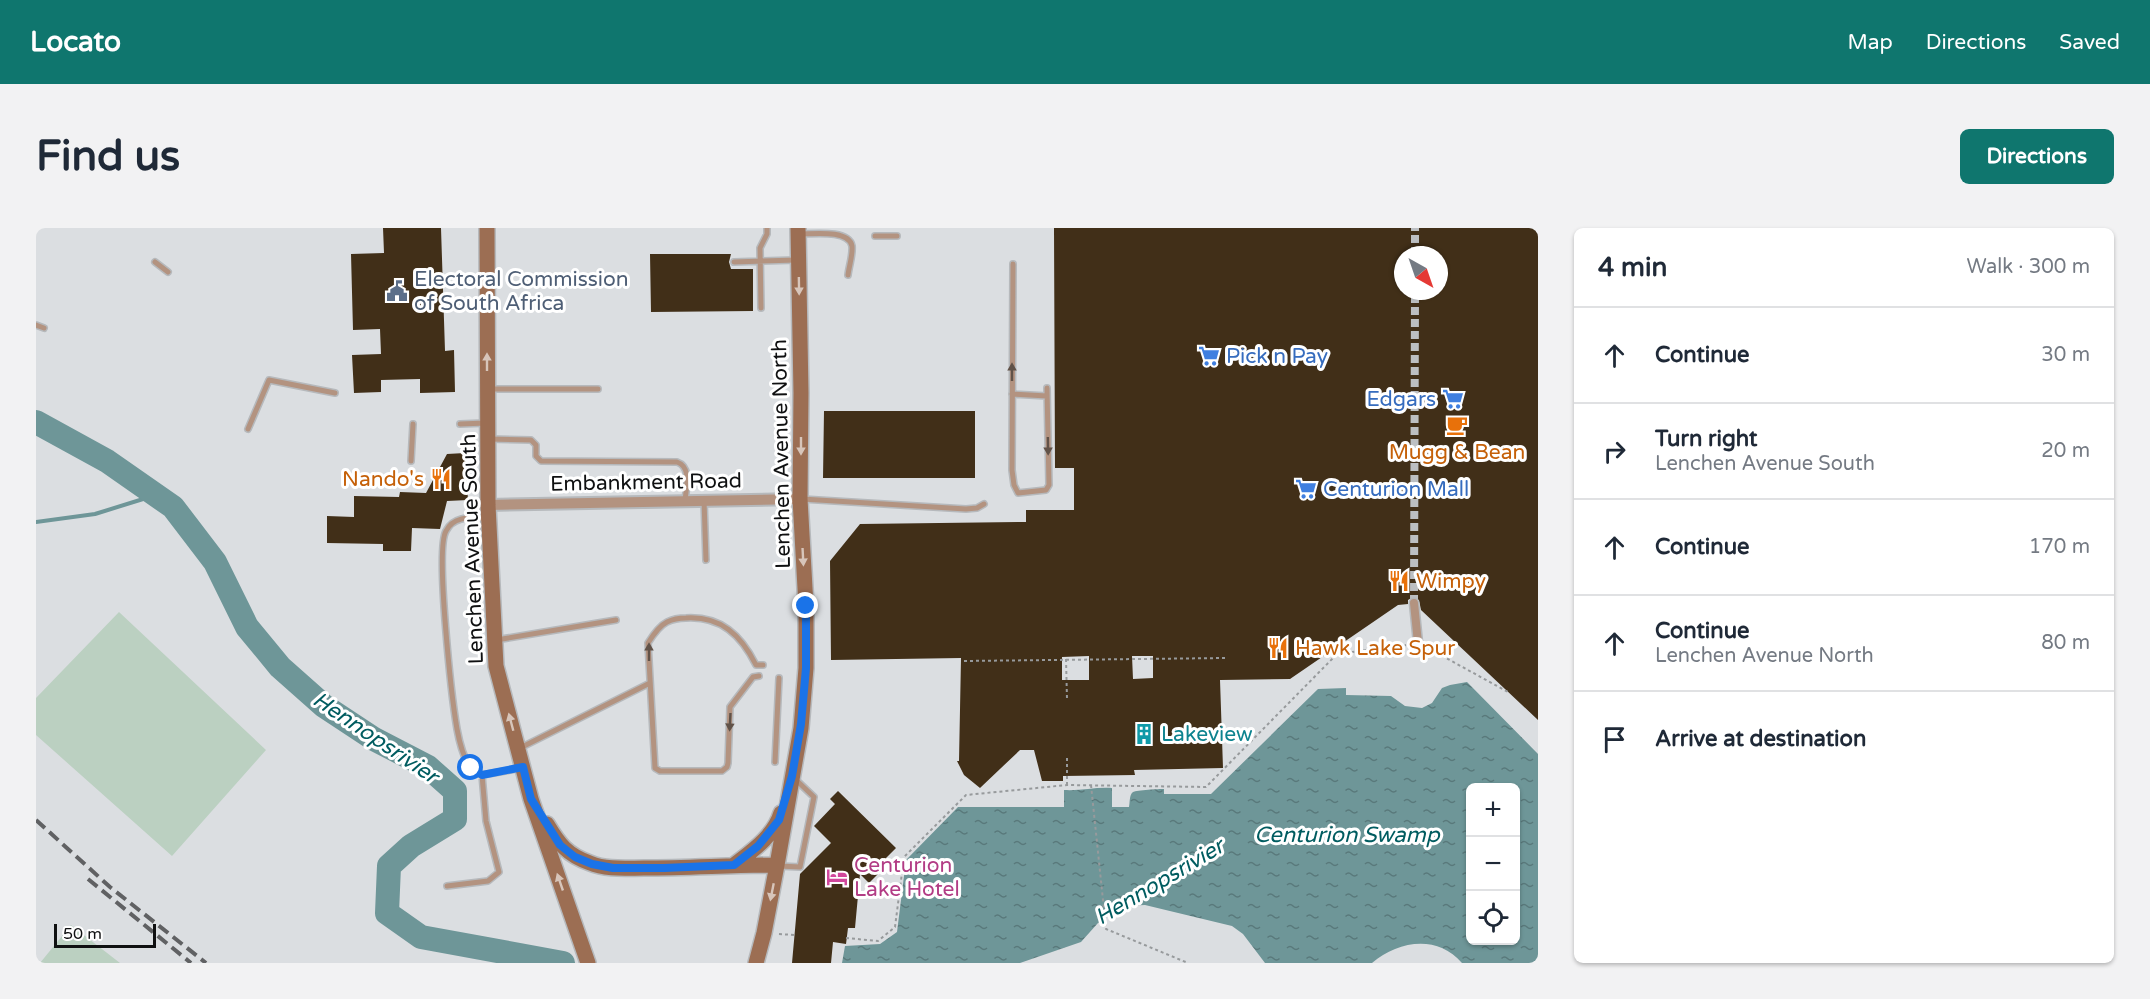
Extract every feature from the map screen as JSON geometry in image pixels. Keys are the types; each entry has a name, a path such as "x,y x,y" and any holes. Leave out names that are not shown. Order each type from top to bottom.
{"main road":[{"name":"Lenchen Avenue South","path":"487,228 488,511 496,666 531,799 588,963"},
{"name":"Lenchen Avenue North","path":"756,963 777,866 801,728 806,668 806,606 800,499 798,231"},
{"path":"734,865 758,846 779,820 792,776"},
{"path":"531,799 560,845 575,857 592,864 613,868 777,866"}],"street":[{"name":"Embankment Road","path":"488,511 704,500 800,499"},
{"path":"1414,603 1418,643"}],"lane":[{"path":"761,308 760,249 767,234 767,228"},
{"path":"798,231 840,234 849,240 852,248 848,275"},
{"path":"875,236 897,236"},
{"path":"734,262 798,260"},
{"path":"155,262 168,272"},
{"path":"1013,264 1012,470 1014,485 1018,493 1041,492 1046,490 1049,484 1047,388"},
{"path":"36,325 44,328"},
{"path":"248,429 269,380 335,393"},
{"path":"488,389 598,389"},
{"path":"1012,394 1047,396"},
{"path":"460,424 488,422"},
{"path":"411,461 413,424"},
{"path":"488,440 531,440 536,445 536,456 542,461 677,462 682,464 686,470 685,501"},
{"name":"Embankment Road","path":"800,499 966,509 977,508 984,504"},
{"path":"704,500 706,560"},
{"path":"488,511 462,518 447,528 443,538 449,664 458,731 471,768 482,775 523,767"},
{"path":"759,676 753,677 730,707 727,767 722,771 660,771 655,768 648,643 666,622 678,618 695,617 714,620 741,640 756,665 764,665"},
{"path":"495,640 616,620"},
{"path":"776,762 779,678"},
{"path":"518,749 650,683"},
{"path":"447,886 488,881 498,872 486,821 482,775"},
{"path":"777,866 800,867 814,797 792,776"}],"path":[{"path":"846,938 878,941 895,927 904,857 966,795 1067,785 1206,787 1337,654 1418,643 1508,692"},
{"path":"964,661 1226,658"},
{"path":"1066,659 1067,699"},
{"path":"1067,758 1067,785"},
{"path":"1091,785 1106,929 1188,963"}],"green space":[{"path":"119,612 266,750 172,856 36,735 36,698"},
{"path":"71,925 120,963 40,963"}],"water":[{"name":"Centurion Swamp","path":"1467,682 1538,754 1538,963 1462,963 1441,948 1429,944 1417,944 1382,955 1372,963 1265,963 1243,934 1232,926 1145,905 1124,906 1098,923 1081,942 1020,963 842,963 845,946 880,944 897,932 906,860 958,807 1064,807 1064,790 1100,788 1112,788 1112,807 1129,807 1132,793 1139,791 1164,789 1164,794 1211,794 1318,689 1346,688 1346,695 1391,696 1405,706 1422,708 1432,703 1442,688"}],"building":[{"name":"Electoral Commission of South Africa","path":"383,228 441,228 445,351 454,350 455,392 420,393 420,379 381,380 381,392 354,393 352,355 381,354 380,329 353,330 351,254 384,253"},
{"name":"Centurion Mall","path":"1054,228 1538,228 1538,720 1421,610 1419,600 1413,597 1408,600 1408,604 1398,605 1290,679 1220,680 1223,768 1134,770 1135,775 1063,776 1063,781 1042,781 1034,750 1020,750 980,788 964,775 957,761 959,761 961,658 831,660 830,561 860,524 1026,522 1026,510 1074,510 1074,468 1055,468","holes":["1089,656 1089,680 1062,680 1062,657","1132,656 1153,656 1153,678 1133,679"]},
{"path":"650,254 731,254 729,262 731,269 753,269 753,311 651,312"},
{"path":"824,411 975,411 975,478 823,478"},
{"path":"465,453 468,500 447,501 440,529 412,528 411,551 383,551 383,544 327,543 327,516 354,517 354,496 399,497 400,492 426,493 447,454"},
{"name":"Centurion Lake Hotel","path":"838,791 896,848 886,858 890,862 869,883 860,874 855,928 848,928 846,944 833,942 831,963 792,963 800,874 831,843 814,826 835,804 830,799"}],"waterway":[{"name":"Hennopsrivier","path":"36,422 107,461 173,507 215,562 247,627 280,667 324,706 374,739 428,767 455,791 455,819 411,846 389,866 387,913 421,937 563,963"},
{"path":"36,522 95,514 156,495"}],"tunnel":[{"path":"1415,228 1415,246"},
{"path":"1414,603 1415,300"}],"railway":[{"path":"36,820 110,887 206,963"},
{"path":"88,879 191,963"}],"place":[{"name":"Electoral Commission of South Africa","path":"397,291"},
{"name":"Pick n Pay","path":"1209,356"},
{"name":"Edgars","path":"1453,399"},
{"name":"Mugg & Bean","path":"1457,425"},
{"name":"Nando's","path":"441,479"},
{"name":"Centurion Mall","path":"1306,489"},
{"name":"Wimpy","path":"1399,581"},
{"name":"Hawk Lake Spur","path":"1278,648"},
{"name":"Lakeview","path":"1144,734"},
{"name":"Centurion Lake Hotel","path":"837,877"}],"route":[{"path":"471,768 482,775 523,767 531,799 560,845 575,857 592,864 613,868 734,865 758,846 779,820 792,776 801,724 806,668 806,606"}]}
